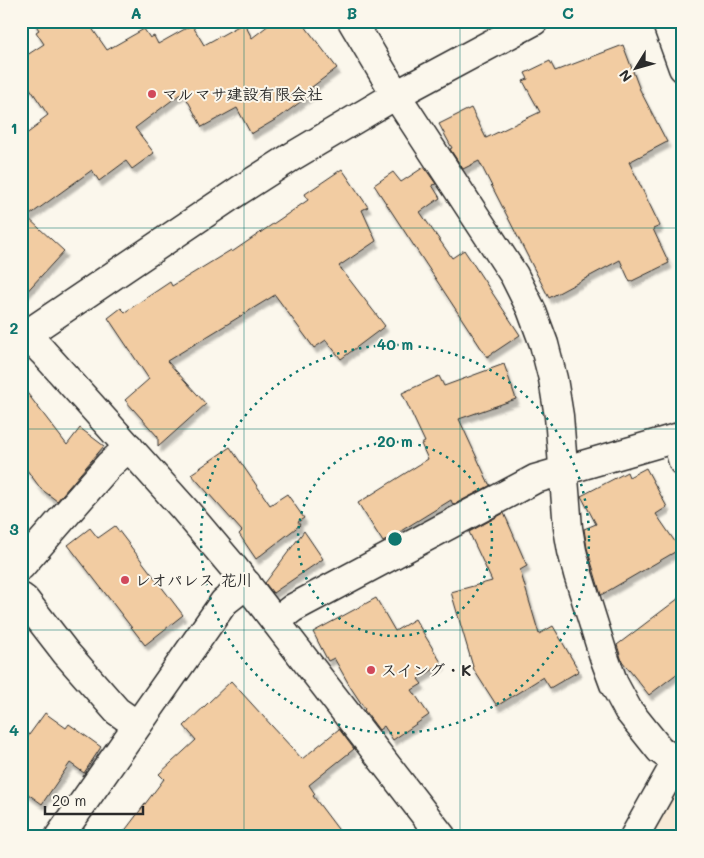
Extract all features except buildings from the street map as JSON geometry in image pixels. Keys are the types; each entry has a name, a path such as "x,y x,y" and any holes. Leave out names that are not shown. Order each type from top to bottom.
{"street":[{"path":"352,21 396,95 514,275 531,309 544,344 553,380 558,416 568,528 572,551 604,657 614,684 628,710 660,750 680,759 665,781 634,837"},
{"path":"442,837 276,621 204,531 23,333 308,147 396,95 534,21"},
{"path":"666,21 683,68"},
{"path":"276,621 293,608 536,479 563,471 680,446"},
{"path":"21,566 109,465 129,447"},
{"path":"58,837 224,602 247,584"},
{"path":"21,597 66,653 117,711 137,725"}],"shaded area":[{"path":"683,776 683,837 648,837"}],"place":[{"name":"マルマサ建設有限会社","path":"152,94"},
{"name":"レオパレス 花川","path":"125,580"},
{"name":"スイング・K","path":"371,670"}]}
